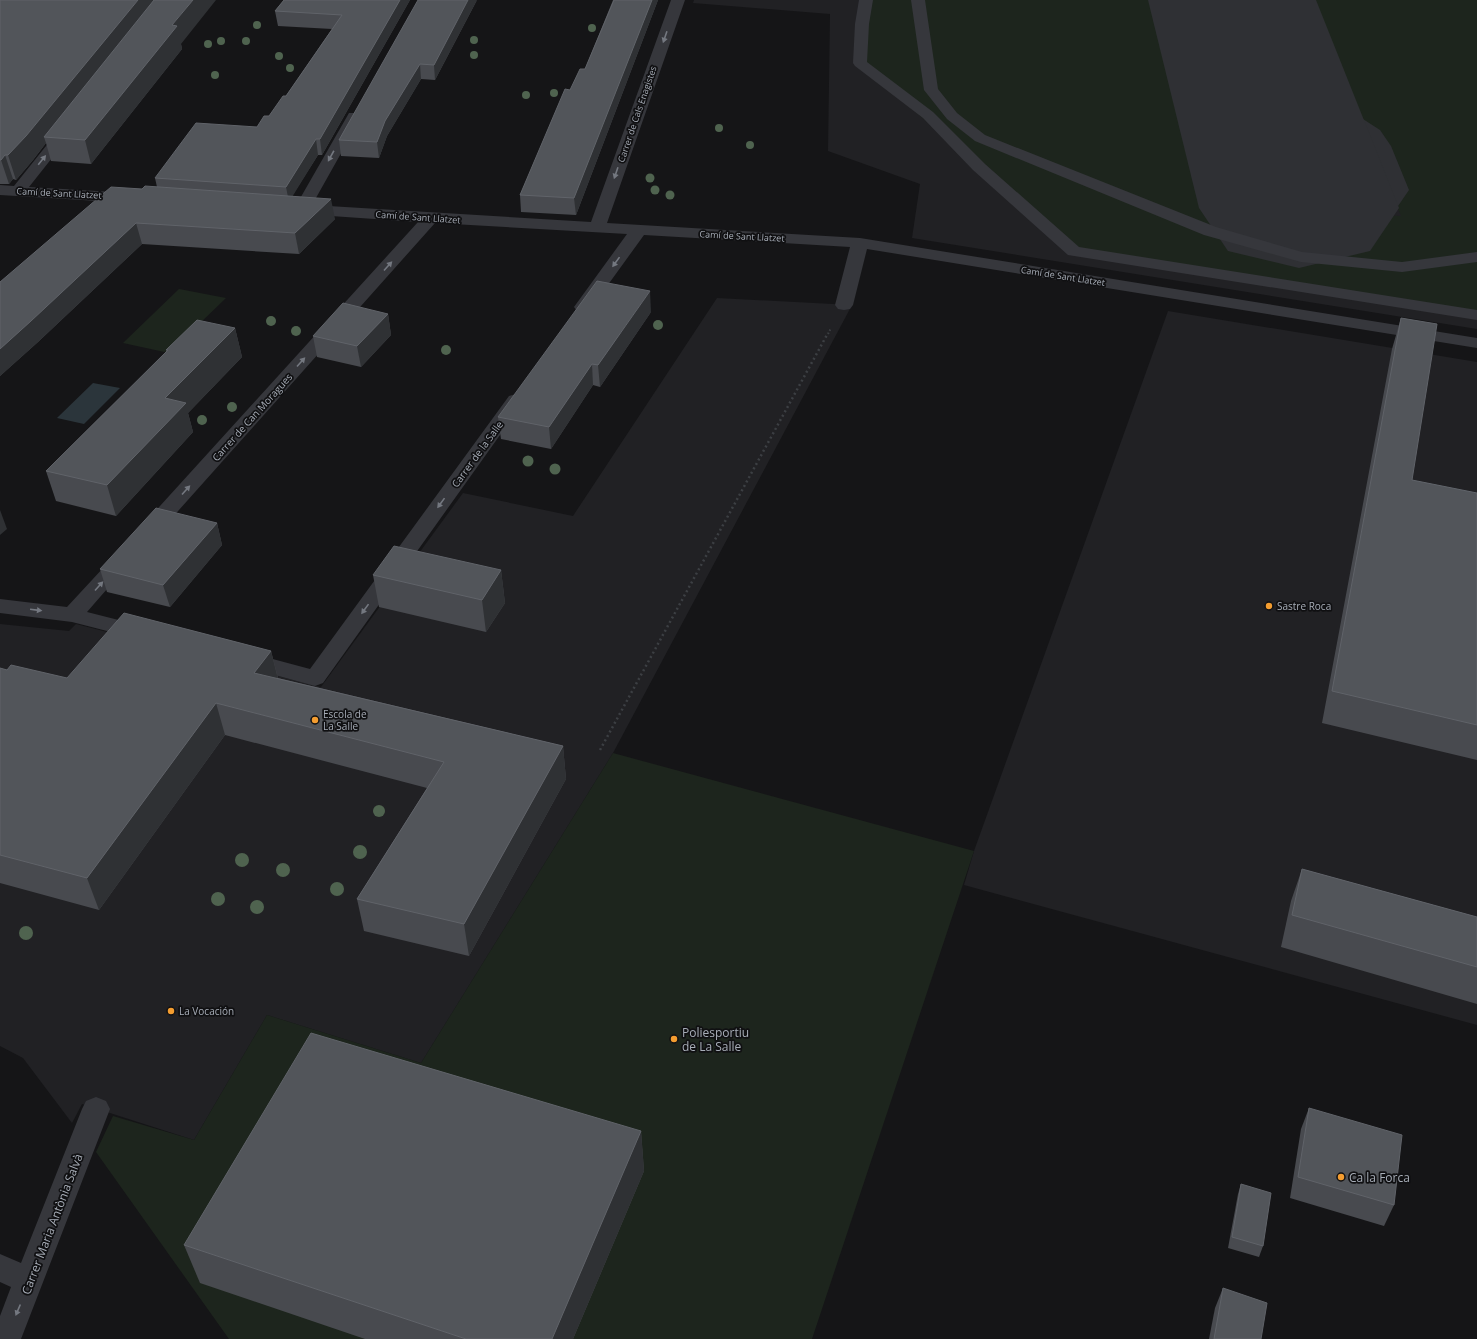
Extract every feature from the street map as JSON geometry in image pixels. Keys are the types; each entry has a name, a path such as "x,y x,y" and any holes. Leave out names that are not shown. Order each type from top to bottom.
{"street":[{"name":"Carrer de Cals Enagistes","path":"597,228 678,0"},
{"path":"866,0 862,24 860,63 928,115 979,166 1074,251 1477,315"},
{"path":"918,0 930,90 952,116 980,138 1028,156 1210,231 1301,257 1402,267 1477,257"},
{"name":"Camí de Sant Llatzet","path":"360,104 294,208 431,218 860,243 1477,343"},
{"path":"18,191 76,117"},
{"name":"Camí de Sant Llatzet","path":"0,190 148,199"},
{"path":"92,211 109,196"},
{"name":"Carrer de Can Moragues","path":"72,615 431,218"},
{"path":"574,320 639,230"},
{"path":"844,305 860,243"},
{"name":"Carrer de la Salle","path":"232,656 315,678 528,384"},
{"path":"0,606 72,615 163,639"},
{"name":"Carrer Maria Antònia Salvà","path":"6,1339 96,1110"},
{"path":"0,1268 30,1281"}],"path":[{"path":"600,750 844,305"}],"shaded area":[{"path":"694,0 1477,0 1477,329 912,238 920,184 828,151 830,14 693,3"},
{"path":"864,0 1190,0 1252,212 1401,216 1370,142 1308,103 1272,0 1477,0 1477,315 1074,251 860,63"},
{"path":"179,289 226,298 169,353 123,343"},
{"name":"Escola de La Salle","path":"717,298 852,305 613,753 421,1063 267,1015 194,1140 82,1104 72,1123 23,1058 0,1046 0,624 69,631 76,624 321,687 463,493 573,516"},
{"name":"Sastre Roca","path":"1168,311 1477,362 1477,1025 964,885 974,851"},
{"path":"93,383 120,388 84,424 57,418"},
{"name":"Poliesportiu de La Salle","path":"613,753 974,851 812,1339 229,1339 96,1152 113,1116 194,1140 267,1015 421,1063"}],"building":[{"path":"0,0 138,0 26,136 8,155 5,155 1,160 0,160"},
{"path":"154,0 193,0 172,25 177,26 85,140 44,137"},
{"path":"284,0 400,0 320,139 316,139 286,187 155,178 196,123 257,127 264,116 269,116 283,96 286,96 342,15 275,11"},
{"path":"418,0 468,0 434,65 420,64 385,121 377,142 339,140"},
{"path":"614,0 652,0 574,198 520,195 565,89 570,90 580,69 585,69"},
{"path":"145,186 331,199 295,233 136,223 0,349 0,282 111,187 142,189"},
{"path":"597,281 650,291 598,365 592,364 549,427 498,417"},
{"path":"343,303 388,314 357,346 313,336"},
{"path":"1401,318 1437,324 1412,480 1477,493 1477,725 1332,691"},
{"path":"197,320 235,328 165,398 186,403 107,485 46,471 168,350 166,350"},
{"path":"156,508 217,523 163,585 100,569"},
{"path":"394,546 501,570 482,600 373,575"},
{"path":"124,613 271,651 254,673 563,746 464,924 357,899 444,762 216,703 87,878 0,855 0,668 7,670 11,665 67,678"},
{"path":"1302,869 1477,917 1477,967 1292,915"},
{"path":"311,1033 641,1131 552,1339 466,1339 184,1245"},
{"name":"Ca la Forca","path":"1309,1108 1402,1135 1394,1205 1298,1177"},
{"path":"1241,1184 1271,1193 1263,1246 1232,1237"},
{"path":"1223,1288 1267,1303 1261,1339 1214,1339"}],"taxiway":[{"path":"1263,82 1278,97 1353,146 1369,190 1363,197 1343,204 1313,206 1282,199 1269,192 1260,183 1254,172 1255,161 1270,143 1276,127 1274,114 1263,82"}],"runway":[{"path":"1232,0 1299,208"}],"place":[{"name":"Sastre Roca","path":"1269,606"},
{"name":"Escola de La Salle","path":"315,720"},
{"name":"La Vocación","path":"171,1011"},
{"name":"Poliesportiu de La Salle","path":"674,1039"},
{"name":"Ca la Forca","path":"1341,1177"}]}
